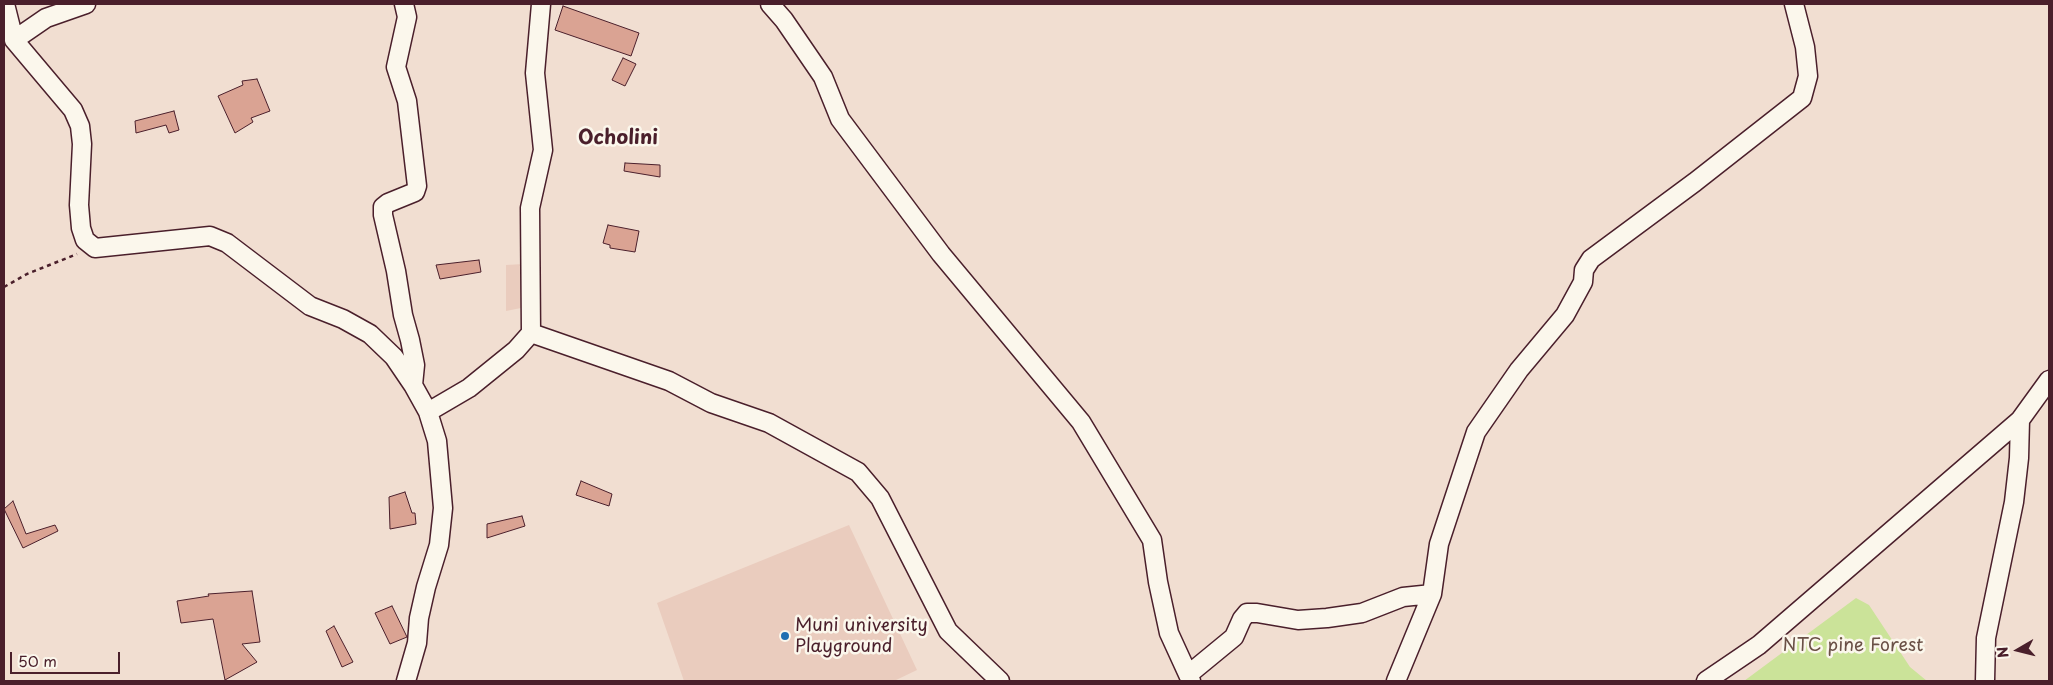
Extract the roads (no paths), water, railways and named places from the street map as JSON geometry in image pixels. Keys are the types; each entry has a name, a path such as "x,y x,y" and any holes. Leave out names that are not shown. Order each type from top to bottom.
{"street":[{"path":"5,4 14,40 73,110 80,126 82,144 79,205 81,228 85,240 95,248 210,236 227,243 310,306 343,319 370,334 394,357 413,385 428,412 437,441 442,508 439,545 424,595 419,618 417,643 406,681"},
{"path":"14,40 46,18 86,4"},
{"path":"404,4 407,17 396,67 407,101 417,186 415,192 383,207 383,214 415,365 413,385"},
{"path":"428,412 469,388 516,350 531,332 530,208 543,150 535,72 541,4"},
{"path":"770,4 784,20 823,77 840,119 940,254 1081,422 1152,540 1158,582 1169,633 1190,678 1234,636 1242,619 1248,613 1298,620 1327,618 1362,613 1403,597 1432,594"},
{"path":"1396,681 1432,594 1439,544 1476,432 1519,370 1565,315 1583,282 1584,270 1591,259 1695,182 1802,98 1808,76 1805,47 1794,4"},
{"path":"531,332 669,381 711,403 769,423 858,472 880,498 948,631 1000,681"},
{"path":"1706,681 1759,645 2020,420 2049,380"},
{"path":"1985,681 1986,638 2014,502 2019,458 2020,420"}],"place":[{"name":"Muni university Playground","path":"785,636"}],"district":[{"name":"Ocholini","path":"618,138"}],"park label":[{"name":"NTC pine Forest","path":"1853,646"}]}
